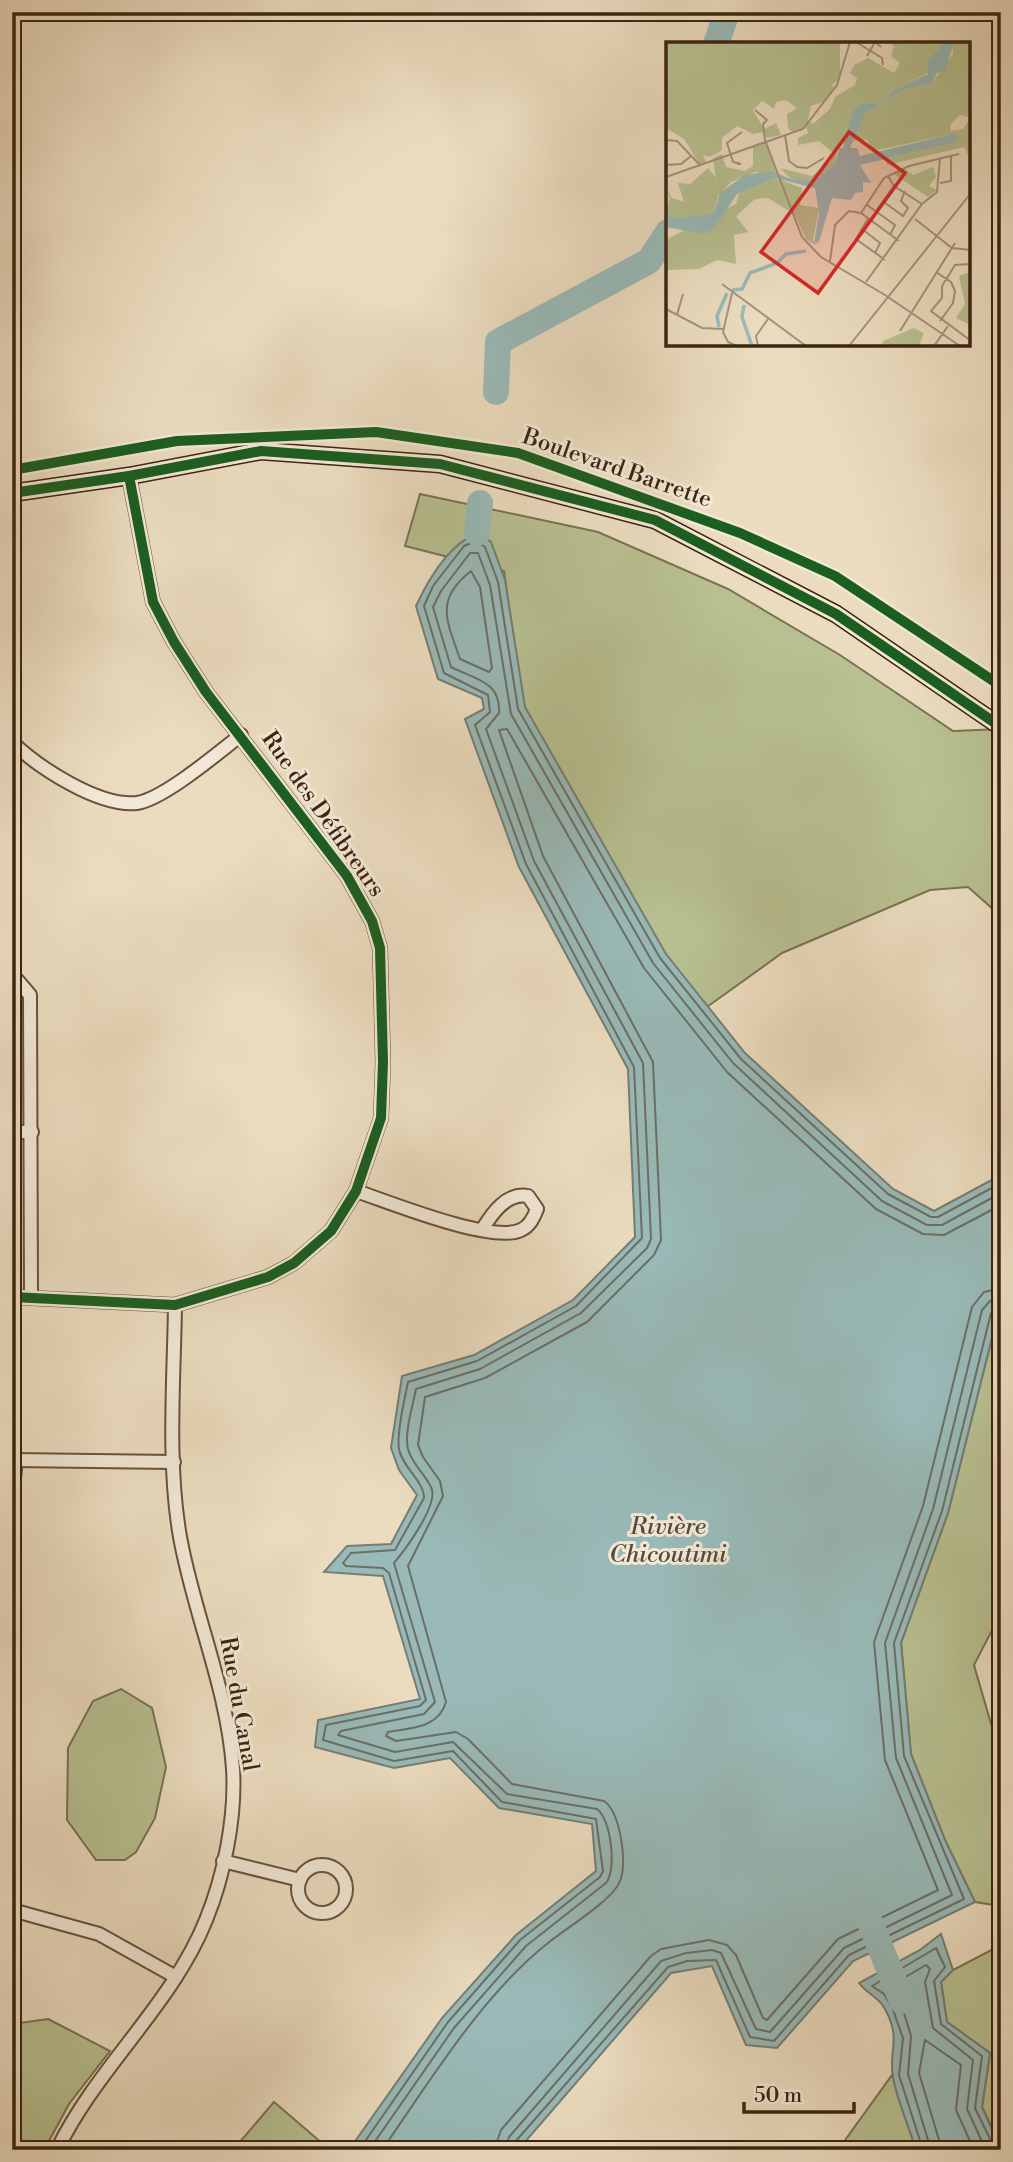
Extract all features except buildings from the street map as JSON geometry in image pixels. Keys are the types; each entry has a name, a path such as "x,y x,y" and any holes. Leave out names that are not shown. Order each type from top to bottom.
{"street":[{"name":"Boulevard Barrette","path":"12,493 129,476 261,451 440,464 655,520 836,614 1001,727"},
{"name":"Rue des Défibreurs","path":"12,1297 174,1305 268,1278 294,1263 331,1231 356,1191 371,1154 380,1118 383,1062 380,948 368,912 346,876 241,734 206,692 153,602 129,476"},
{"path":"12,743 24,754 85,793 137,803 186,779 241,734"},
{"path":"12,975 30,995 31,1297"},
{"path":"12,1132 32,1132"},
{"path":"356,1191 482,1230"},
{"name":"Rue du Canal","path":"57,2150 75,2114 176,1977 206,1919 223,1861 233,1770 216,1678 180,1537 174,1462 174,1305"},
{"path":"12,1496 14,1460 174,1462"},
{"path":"223,1861 300,1880"},
{"path":"12,1910 99,1934 176,1977"}],"green space":[{"path":"420,494 598,532 728,589 840,655 953,731 1001,729 1001,923 994,910 968,887 930,890 782,953 707,1007 659,946 523,706 504,571 405,546"},
{"path":"1001,1302 1001,1613 974,1665 994,1734 1001,1741 1001,1906 975,1902 945,1840 911,1754 901,1643 948,1513"},
{"path":"121,1689 152,1708 166,1767 155,1818 136,1852 125,1860 96,1860 67,1820 68,1748 93,1701"},
{"path":"1001,1945 1001,2146 982,2107 990,2053 947,2022 941,1982 953,1970"},
{"path":"48,2019 110,2051 69,2104 44,2150 12,2150 12,2024"},
{"path":"892,2075 916,2150 838,2150"},
{"path":"274,2102 330,2150 233,2150"}],"water":[{"name":"Rivière Chicoutimi","path":"477,533 491,542 505,580 525,707 666,954 745,1053 893,1189 934,1211 1001,1175 1001,1302 948,1513 901,1643 911,1754 945,1840 975,1902 853,1961 777,2048 746,2045 712,1966 671,1973 518,2150 349,2150 442,2018 516,1935 596,1871 592,1824 499,1808 450,1758 394,1768 315,1747 318,1720 420,1699 383,1576 324,1572 347,1546 391,1544 417,1495 399,1470 391,1448 402,1376 474,1355 573,1300 635,1237 628,1069 519,867 465,719 484,709 482,698 438,679 416,606 433,574 448,554"},
{"path":"941,1934 953,1970 941,1982 947,2022 990,2053 982,2107 1001,2150 916,2150 893,2077 894,2037 890,2020 882,2005 859,1983 920,1950"}],"waterway":[{"path":"717,42 727,12"},
{"path":"496,392 498,342 649,261 666,235"},
{"path":"477,533 480,503"},
{"name":"Rivière Chicoutimi","path":"868,1917 902,2001"}],"cycle path":[{"path":"12,470 177,441 376,432 518,453 740,533 835,576 1001,686"},
{"path":"12,493 129,476 261,451 440,464 655,520 836,614 1001,727"},
{"path":"12,1297 175,1305 268,1277 294,1263 331,1231 356,1191 381,1118 383,1062 380,948 372,921 347,876 206,692 174,642 153,602 129,476"}]}
